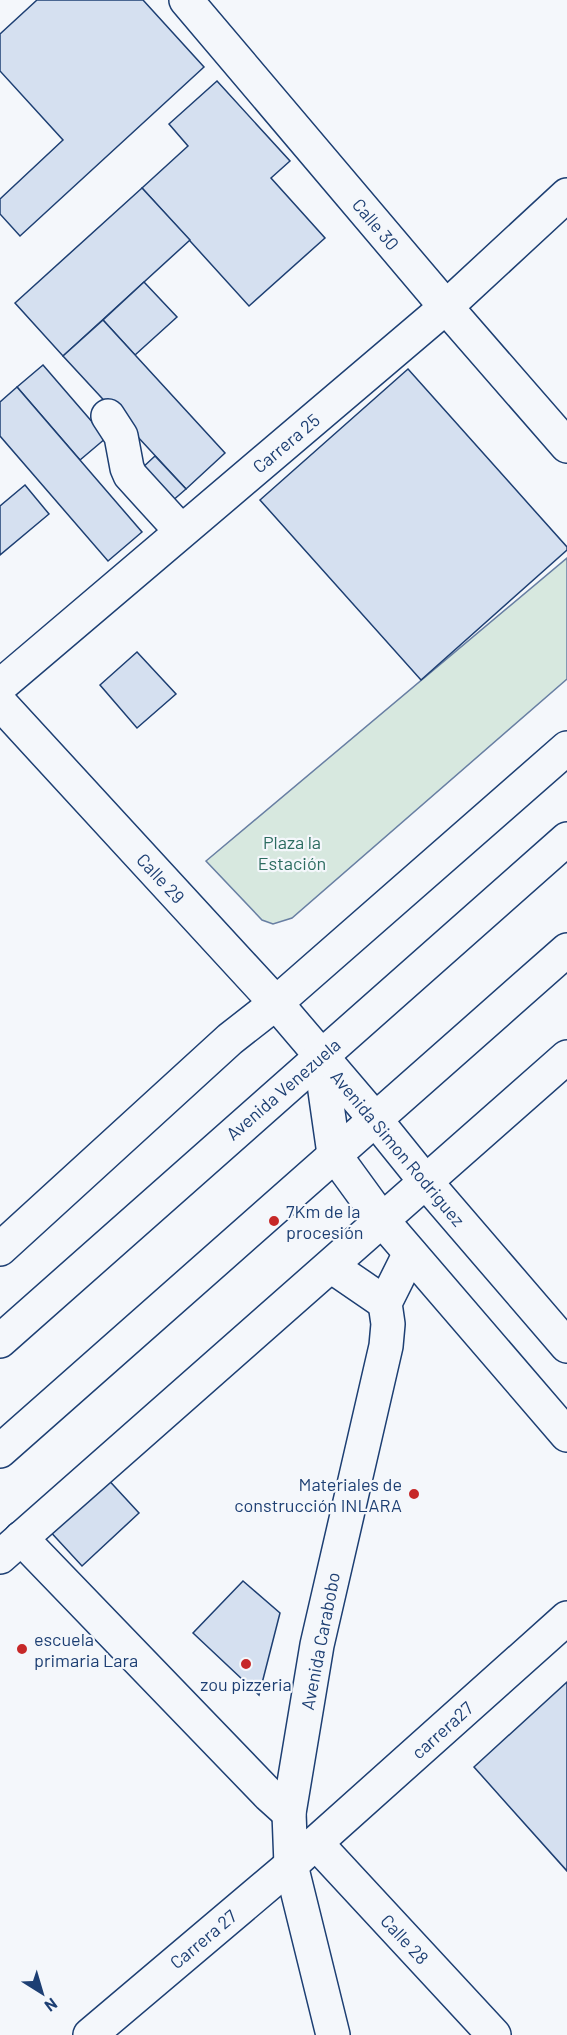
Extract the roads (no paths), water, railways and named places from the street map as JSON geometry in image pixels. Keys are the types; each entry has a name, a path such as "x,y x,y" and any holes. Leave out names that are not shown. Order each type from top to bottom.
{"street":[{"name":"Calle 30","path":"186,0 567,446"},
{"name":"Carrera 25","path":"0,686 446,307 567,195"},
{"path":"108,416 121,436 130,475 181,531"},
{"name":"Calle 29","path":"0,703 276,1004 320,1056"},
{"path":"0,1249 230,1039 276,1004 567,748"},
{"name":"Avenida Venezuela","path":"0,1341 567,839"},
{"path":"0,1450 567,950"},
{"name":"Avenida Simon Rodriguez","path":"320,1056 567,1346"},
{"name":"Avenida Simon Rodriguez","path":"320,1056 334,1154 382,1220 567,1435"},
{"path":"289,1813 11,1547 567,1057"},
{"path":"331,1266 385,1304 410,1253"},
{"name":"Avenida Carabobo","path":"333,2035 291,1865 289,1813 317,1645 386,1346 388,1324 385,1304"},
{"name":"carrera27","path":"316,1843 567,1618"},
{"name":"Carrera 27","path":"90,2035 316,1843"},
{"name":"Calle 28","path":"316,1843 494,2035"}],"place":[{"name":"7Km de la procesión","path":"274,1221"},
{"name":"Materiales de construcción INLARA","path":"414,1494"},
{"name":"escuela primaria Lara","path":"22,1649"},
{"name":"zou pizzeria","path":"246,1664"}],"park label":[{"name":"Plaza la Estación","path":"292,852"}]}
